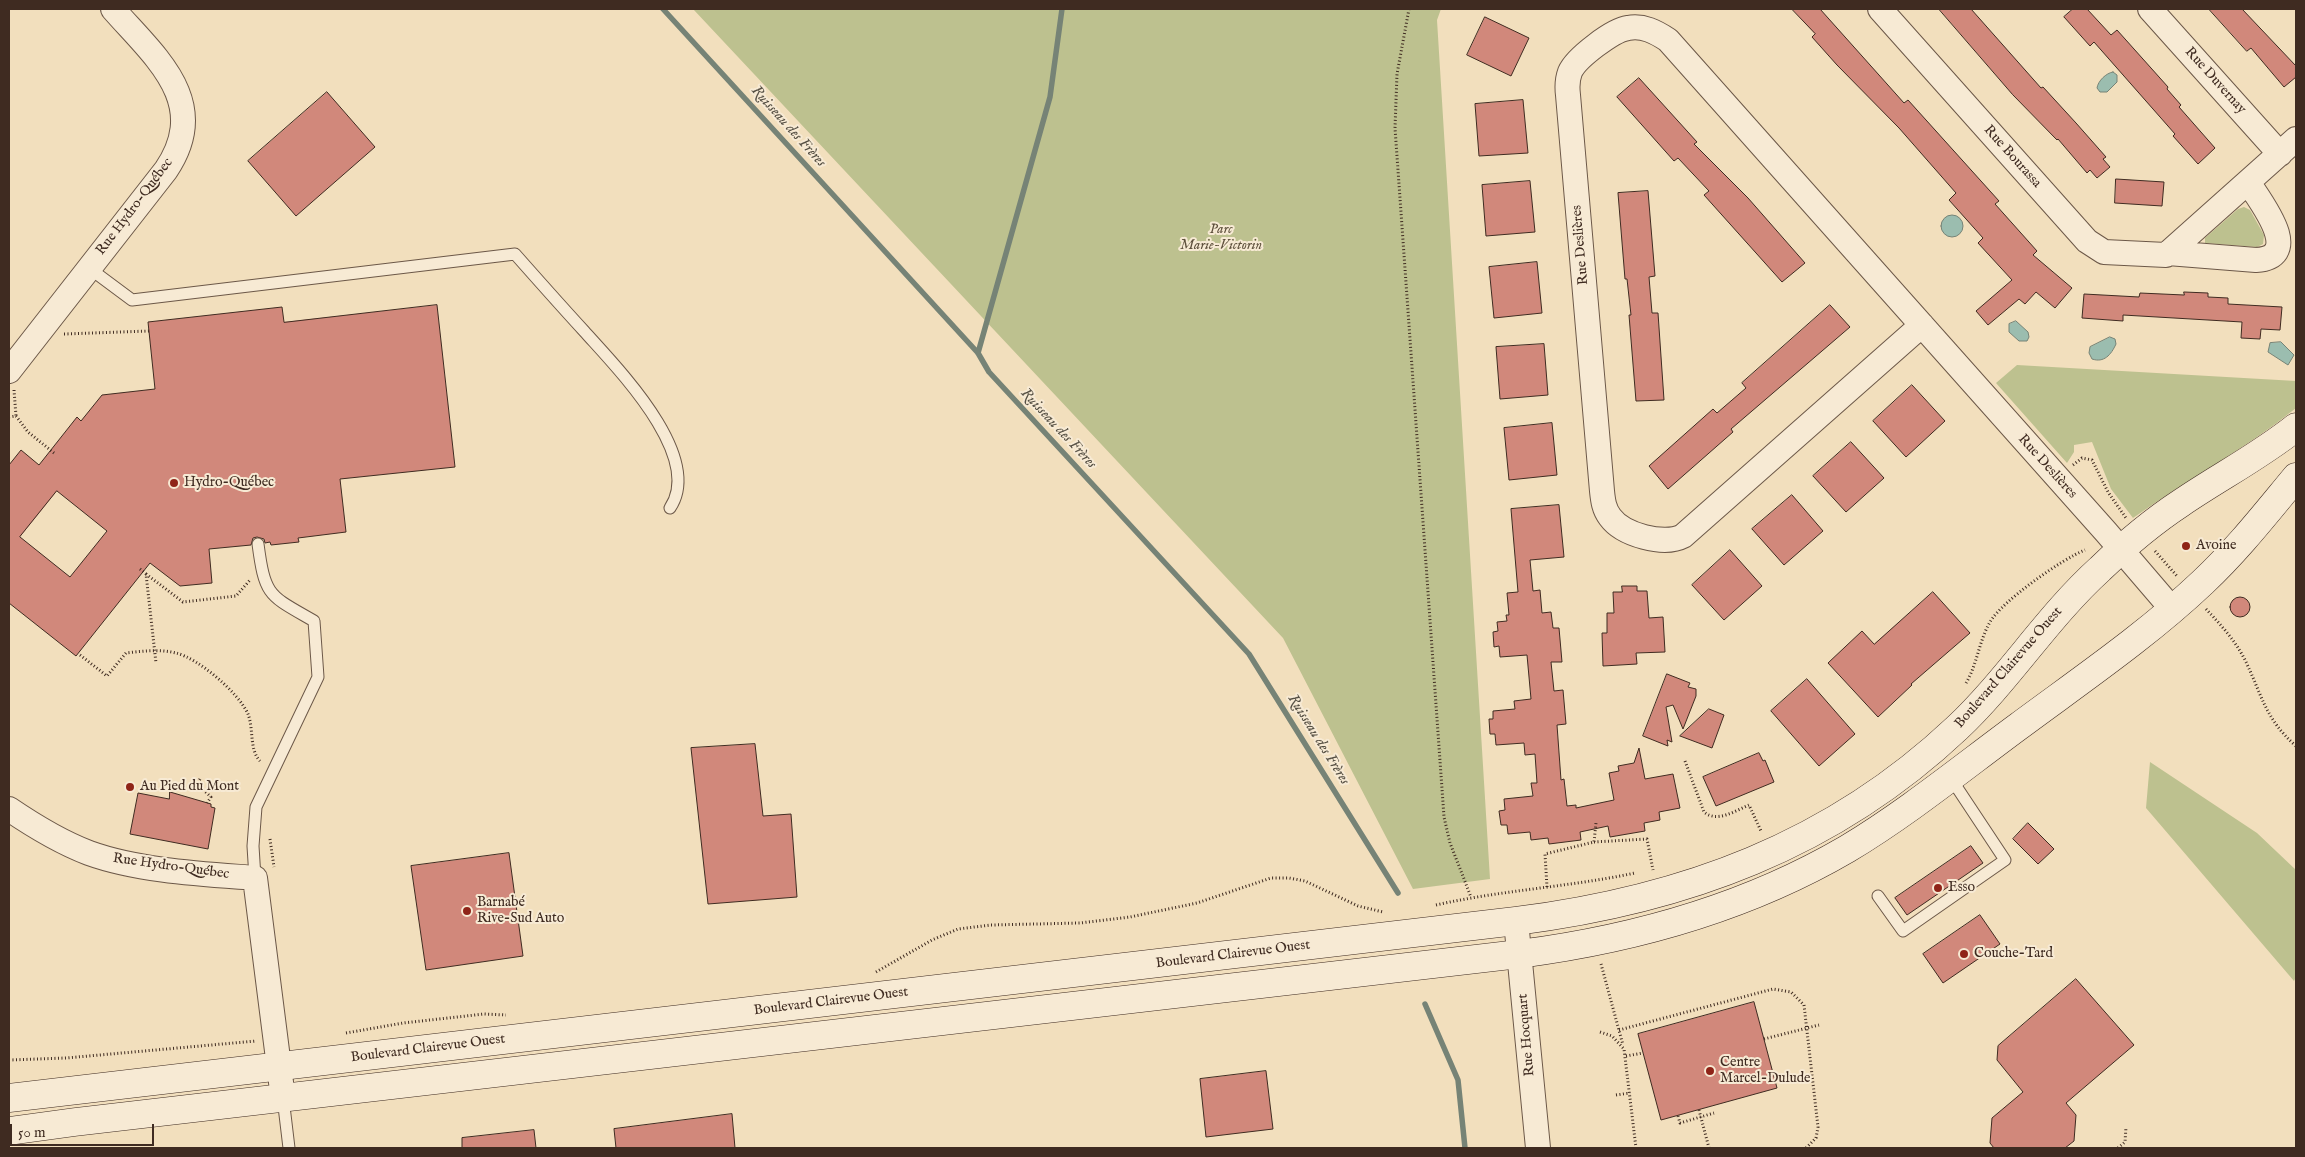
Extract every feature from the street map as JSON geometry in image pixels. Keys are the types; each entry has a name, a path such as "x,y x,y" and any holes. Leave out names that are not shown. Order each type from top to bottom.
{"street":[{"name":"Rue Hydro-Québec","path":"9,371 171,162 179,145 183,126 182,108 173,81 163,65 112,9"},
{"name":"Rue Bourassa","path":"1880,9 2094,247 2110,253 2163,256 2168,253 2256,260 2266,259 2274,254 2278,246 2279,232 2248,182"},
{"name":"Rue Duvernay","path":"2150,9 2288,147"},
{"name":"Rue Deslières","path":"1922,325 1683,536 1672,541 1655,541 1612,520 1606,511 1602,491 1567,89 1573,68 1611,35 1622,29 1641,28 1659,34 1668,40 1922,325 2060,480 2172,609"},
{"path":"2168,253 2288,147"},
{"name":"Boulevard Clairevue Ouest","path":"9,1098 278,1054 595,1029 1516,921 1606,907 1696,883 1781,849 1839,818 1903,774 1957,728 1996,687 2060,610 2121,550 2180,503 2267,449 2296,427"},
{"path":"9,1132 75,1122 1519,954 1600,942 1681,922 1766,890 1847,848 1896,817 2172,609 2234,551 2296,477"},
{"name":"Rue Hydro-Québec","path":"9,809 54,837 91,853 151,866 255,878"},
{"path":"1839,818 1847,848"},
{"path":"255,878 283,1098"},
{"name":"Rue Hocquart","path":"1516,921 1538,1148"},
{"path":"1178,961 1182,993"},
{"path":"595,1029 598,1061"}],"lane":[{"path":"89,268 132,300 515,254 641,396 661,428 674,462 677,481 677,498 670,508"},
{"path":"255,878 253,846 256,807 318,677 314,621 278,601 268,590 262,573 258,544"},
{"path":"1878,896 1903,931 2005,860 1950,777"},
{"path":"283,1098 289,1148"}],"path":[{"path":"1409,9 1397,74 1395,128 1431,657 1444,817 1450,843 1471,897"},
{"path":"37,335 149,331"},
{"path":"9,392 14,385 16,416 28,432 54,453"},
{"path":"9,417 16,416"},
{"path":"2060,480 2079,460 2086,458 2092,460 2108,492 2129,523"},
{"name":"Boulevard Clairevue Ouest","path":"1962,689 1970,676 1987,628 1996,614 2024,590 2069,558 2091,549"},
{"path":"2154,550 2183,583"},
{"path":"140,569 183,602 236,596 252,578"},
{"path":"146,574 156,662"},
{"path":"2201,603 2240,650 2270,718 2283,735 2296,746"},
{"path":"80,654 107,676 126,653 154,651 182,654 204,668 236,695 248,716 254,755 260,762"},
{"path":"1685,761 1704,812 1713,817 1719,817 1749,805 1760,831"},
{"path":"200,779 197,784 211,797 207,802"},
{"path":"1594,842 1596,823"},
{"path":"1753,834 1767,827"},
{"path":"1547,887 1545,854 1594,842 1625,842 1647,838 1653,870"},
{"path":"1645,871 1661,867"},
{"path":"1430,907 1471,897 1637,873"},
{"name":"Boulevard Clairevue Ouest","path":"868,974 886,968 942,935 958,929 992,925 1080,923 1130,916 1197,902 1271,878 1305,880 1358,906 1387,912"},
{"path":"1598,956 1626,1056 1636,1148"},
{"path":"1619,1030 1779,989 1791,992 1802,1000 1807,1027 1818,1127 1816,1138 1806,1148"},
{"name":"Boulevard Clairevue Ouest","path":"339,1036 387,1024 472,1014 507,1015"},
{"path":"1764,1039 1819,1025"},
{"path":"1600,1032 1612,1036 1624,1049"},
{"path":"9,1060 66,1058 246,1042 278,1054"},
{"path":"1626,1056 1643,1053"},
{"path":"1616,1095 1630,1093"},
{"path":"1699,1110 1709,1148"},
{"path":"1678,1116 1680,1123 1714,1113"},
{"path":"2118,1148 2126,1142 2126,1127"}],"green space":[{"name":"Parc Marie-Victorin","path":"693,9 1441,9 1437,20 1490,879 1413,889 1283,638"},
{"path":"2244,207 2250,210 2264,235 2263,244 2257,247 2205,243 2205,238 2238,209"},
{"path":"2017,365 2296,381 2296,408 2257,437 2133,518 2111,489 2092,442 2074,445 2074,452 2067,463 1996,383"},
{"path":"2150,762 2257,833 2296,870 2296,977 2294,981 2146,808"}],"shaded area":[{"path":"2113,72 2117,75 2117,82 2107,92 2100,92 2097,88 2099,83 2105,76"},
{"path":"1952,215 1960,218 1963,226 1960,234 1952,237 1944,234 1941,226 1944,218"},
{"path":"2016,321 2028,332 2029,337 2027,341 2019,341 2009,332 2009,324"},
{"path":"2110,337 2115,339 2116,344 2112,352 2104,359 2092,359 2089,353 2090,347"},
{"path":"2281,342 2294,355 2288,365 2268,352 2270,343"}],"building":[{"path":"1792,9 1820,9 1904,103 1908,100 1999,201 1995,204 2037,251 2033,255 2072,288 2055,308 2036,292 2025,304 2019,299 1988,325 1976,311 2012,280 1978,243 1983,238 1949,200 1956,193 1899,128 1812,37 1815,34"},
{"path":"1939,9 1971,9 2041,88 2043,87 2106,157 2103,159 2110,167 2097,178 2090,170 2087,173 2058,139 2013,95"},
{"path":"2073,9 2087,9 2111,35 2117,30 2168,87 2167,89 2181,105 2179,107 2215,148 2198,164 2173,136 2175,134 2094,42 2090,46 2064,17"},
{"path":"2209,9 2242,9 2296,66 2296,77 2284,87 2251,48 2247,51"},
{"path":"1485,17 1529,38 1511,76 1467,55"},
{"path":"1639,78 1697,142 1694,144 1748,198 1805,263 1782,282 1704,195 1709,191 1678,158 1674,161 1617,97"},
{"path":"327,92 375,147 296,216 248,161"},
{"path":"1523,100 1528,153 1479,156 1475,104"},
{"path":"2116,179 2164,182 2162,206 2115,203"},
{"path":"1530,181 1535,232 1486,236 1482,185"},
{"path":"1648,191 1655,276 1649,277 1652,313 1658,313 1664,400 1636,401 1629,315 1631,315 1627,279 1625,279 1618,193"},
{"path":"1537,262 1542,313 1494,318 1489,267"},
{"path":"2184,292 2208,293 2208,297 2228,298 2228,304 2282,307 2280,330 2261,329 2260,339 2241,338 2242,322 2123,315 2123,321 2082,318 2084,294 2139,297 2140,293 2184,295"},
{"name":"Hydro-Québec","path":"437,305 455,467 340,479 346,532 298,538 299,542 271,545 270,542 265,543 264,539 257,537 253,538 251,545 209,549 212,583 180,586 150,563 76,656 9,603 9,465 21,450 39,465 77,417 81,421 102,395 155,389 148,322 282,307 284,322","holes":["57,491 107,531 70,577 20,537"]},
{"path":"1830,305 1850,327 1731,429 1733,432 1668,489 1649,466 1713,409 1717,413 1746,388 1742,383"},
{"path":"1544,344 1548,395 1500,399 1496,347"},
{"path":"1912,385 1945,421 1906,457 1873,421"},
{"path":"1552,423 1557,475 1509,480 1504,428"},
{"path":"1851,442 1884,478 1846,512 1813,476"},
{"path":"1792,495 1823,531 1784,565 1752,529"},
{"path":"1559,505 1564,557 1530,560 1533,591 1540,590 1542,613 1551,612 1553,628 1559,628 1562,662 1551,662 1554,691 1563,690 1566,724 1557,725 1561,780 1564,779 1567,806 1576,805 1576,808 1614,800 1609,773 1619,771 1618,766 1634,763 1639,748 1645,779 1673,774 1680,808 1659,812 1660,820 1644,823 1645,831 1610,837 1608,826 1580,832 1581,840 1549,844 1548,838 1531,840 1530,832 1508,834 1507,825 1501,825 1499,811 1505,810 1504,799 1533,796 1531,783 1537,783 1535,754 1525,755 1524,743 1496,745 1495,734 1490,734 1489,719 1493,719 1493,711 1515,709 1514,701 1531,699 1527,655 1500,657 1499,646 1494,647 1493,632 1498,631 1497,622 1507,621 1506,615 1509,615 1507,593 1518,592 1511,509"},
{"path":"1730,550 1762,586 1724,620 1692,585"},
{"path":"1622,586 1637,586 1637,591 1647,591 1649,618 1663,617 1665,652 1636,653 1637,664 1603,666 1602,633 1607,633 1607,613 1614,613 1613,592 1622,592"},
{"path":"1933,592 1970,633 1911,684 1878,717 1828,663 1862,631 1874,644"},
{"path":"2240,597 2247,600 2250,607 2247,614 2240,617 2233,614 2230,607 2233,600"},
{"path":"1667,674 1690,683 1688,687 1696,689 1696,696 1683,729 1673,705 1666,707 1672,742 1667,740 1668,746 1643,736"},
{"path":"1807,679 1855,734 1819,766 1771,711"},
{"path":"1709,709 1724,715 1712,748 1680,736"},
{"path":"755,744 763,816 791,814 797,897 708,904 691,748"},
{"path":"1759,753 1763,761 1765,760 1774,782 1716,806 1703,777"},
{"path":"170,792 211,804 211,807 215,808 208,849 130,834 138,793 169,799"},
{"path":"2028,823 2054,849 2038,864 2013,839"},
{"path":"1971,846 1983,863 1907,915 1895,898"},
{"name":"Barnabé Rive-Sud Auto","path":"509,853 523,956 426,970 411,866"},
{"path":"1980,915 2000,944 1943,983 1923,954"},
{"path":"2076,979 2134,1045 2066,1103 2076,1115 2074,1141 2065,1148 1994,1148 1990,1143 1992,1118 2023,1092 1997,1060 1998,1046"},
{"name":"Centre Marcel-Dulude","path":"1754,1002 1777,1088 1661,1120 1638,1034"},
{"path":"1266,1071 1273,1129 1206,1137 1200,1079"},
{"path":"732,1114 735,1148 616,1148 614,1129"},
{"path":"534,1130 536,1148 462,1148 462,1138"}],"waterway":[{"name":"Ruisseau des Frères","path":"663,9 978,353 989,372 1249,654 1398,893"},
{"path":"978,353 1050,97 1062,9"},
{"name":"Ruisseau des Frères","path":"1425,1004 1458,1080 1465,1148"}],"place":[{"name":"Hydro-Québec","path":"174,483"},
{"name":"Avoine","path":"2186,546"},
{"name":"Au Pied du Mont","path":"130,787"},
{"name":"Esso","path":"1938,888"},
{"name":"Barnabé Rive-Sud Auto","path":"467,911"},
{"name":"Couche-Tard","path":"1964,954"},
{"name":"Centre Marcel-Dulude","path":"1710,1071"}]}
